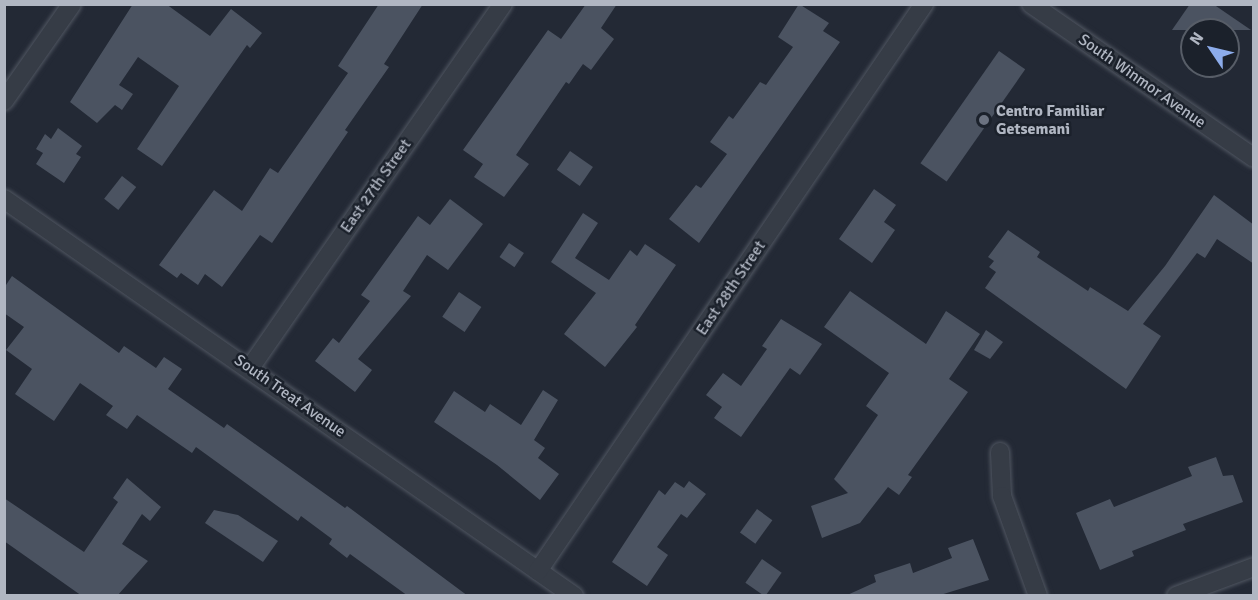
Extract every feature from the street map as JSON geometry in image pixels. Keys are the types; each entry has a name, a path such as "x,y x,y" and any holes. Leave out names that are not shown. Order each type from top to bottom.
{"street":[{"path":"4,101 72,4"},
{"name":"East 27th Street","path":"250,368 503,4"},
{"name":"East 28th Street","path":"538,571 924,4"},
{"name":"South Winmor Avenue","path":"1031,4 1254,158"},
{"name":"South Treat Avenue","path":"4,199 250,368 574,596"},
{"path":"1000,452 1002,495 1038,596"},
{"path":"1176,596 1254,567"}],"building":[{"path":"133,4 166,4 210,36 231,9 262,33 250,48 247,45 162,166 137,149 179,86 138,57 119,85 133,94 122,110 115,105 97,123 70,102"},
{"path":"379,4 423,4 384,64 389,67 345,130 348,132 272,243 260,235 222,287 205,274 198,285 181,273 177,278 159,265 214,190 242,211 270,168 278,173 348,73 338,66"},
{"path":"586,4 617,4 601,28 614,39 591,70 583,64 569,84 566,82 516,155 529,164 504,197 474,177 483,164 463,150 548,30 561,39"},
{"path":"799,4 829,23 823,31 840,42 699,243 669,219 696,185 701,188 727,154 710,142 729,116 733,119 760,82 766,85 793,47 778,37"},
{"path":"1190,4 1213,4 1233,18 1180,18"},
{"path":"1180,18 1180,30 1172,30"},
{"path":"1240,22 1251,30 1240,30"},
{"path":"999,51 1025,69 947,182 920,163"},
{"path":"58,128 82,146 76,154 81,157 64,183 36,164 43,153 36,149 45,134 51,139"},
{"path":"570,151 593,167 580,186 557,170"},
{"path":"122,176 136,187 118,210 104,199"},
{"path":"874,189 896,205 884,222 895,230 872,263 839,239"},
{"path":"1214,195 1254,225 1254,264 1217,239 1205,258 1197,253 1143,324 1161,336 1126,389 985,288 996,272 989,267 994,261 988,257 1008,230 1040,252 1037,257 1088,291 1090,287 1128,311 1165,266"},
{"path":"450,199 483,224 448,270 427,255 403,291 411,296 358,359 372,370 355,392 315,361 333,338 339,343 370,301 361,295 418,216 430,225"},
{"path":"583,213 598,223 575,258 609,280 630,250 637,256 645,244 676,265 635,325 637,327 605,367 564,334 596,293 551,262"},
{"path":"509,243 524,253 514,267 499,257"},
{"path":"12,276 119,353 124,346 156,368 164,357 182,369 168,389 224,428 227,424 345,508 347,506 468,596 408,596 350,554 347,558 329,544 332,539 301,516 298,521 196,447 192,453 137,415 127,429 106,415 113,406 80,383 54,421 15,394 32,369 6,350 24,327 4,313 4,288"},
{"path":"850,291 926,344 946,311 980,334 949,379 968,392 908,475 912,477 899,495 888,487 860,523 822,538 811,506 848,493 834,479 878,415 866,406 889,373 824,327"},
{"path":"459,292 481,307 465,332 442,317"},
{"path":"781,319 822,344 800,375 790,368 741,437 714,418 722,407 706,395 723,373 741,386 767,349 762,346"},
{"path":"986,330 1003,342 990,359 974,350"},
{"path":"543,390 558,400 534,440 545,448 538,458 559,474 540,500 497,465 434,422 454,391 485,412 490,404 521,425"},
{"path":"1216,457 1223,476 1233,475 1243,502 1183,524 1186,530 1132,551 1134,556 1100,570 1076,513 1110,499 1114,507 1192,476 1188,467"},
{"path":"127,478 161,507 150,521 142,514 122,544 148,561 117,596 82,596 4,541 4,498 84,552 118,502 113,498"},
{"path":"689,481 706,494 687,518 681,514 657,547 668,555 647,586 612,562 659,490 665,495 675,482 684,488"},
{"path":"757,509 772,520 755,544 740,532"},
{"path":"214,510 238,515 278,541 263,562 205,523"},
{"path":"973,539 989,580 937,596 845,596 876,582 874,575 910,563 913,573 952,558 948,548"},
{"path":"762,559 782,573 765,596 745,583"}],"place":[{"name":"Centro Familiar Getsemani","path":"984,120"}]}
